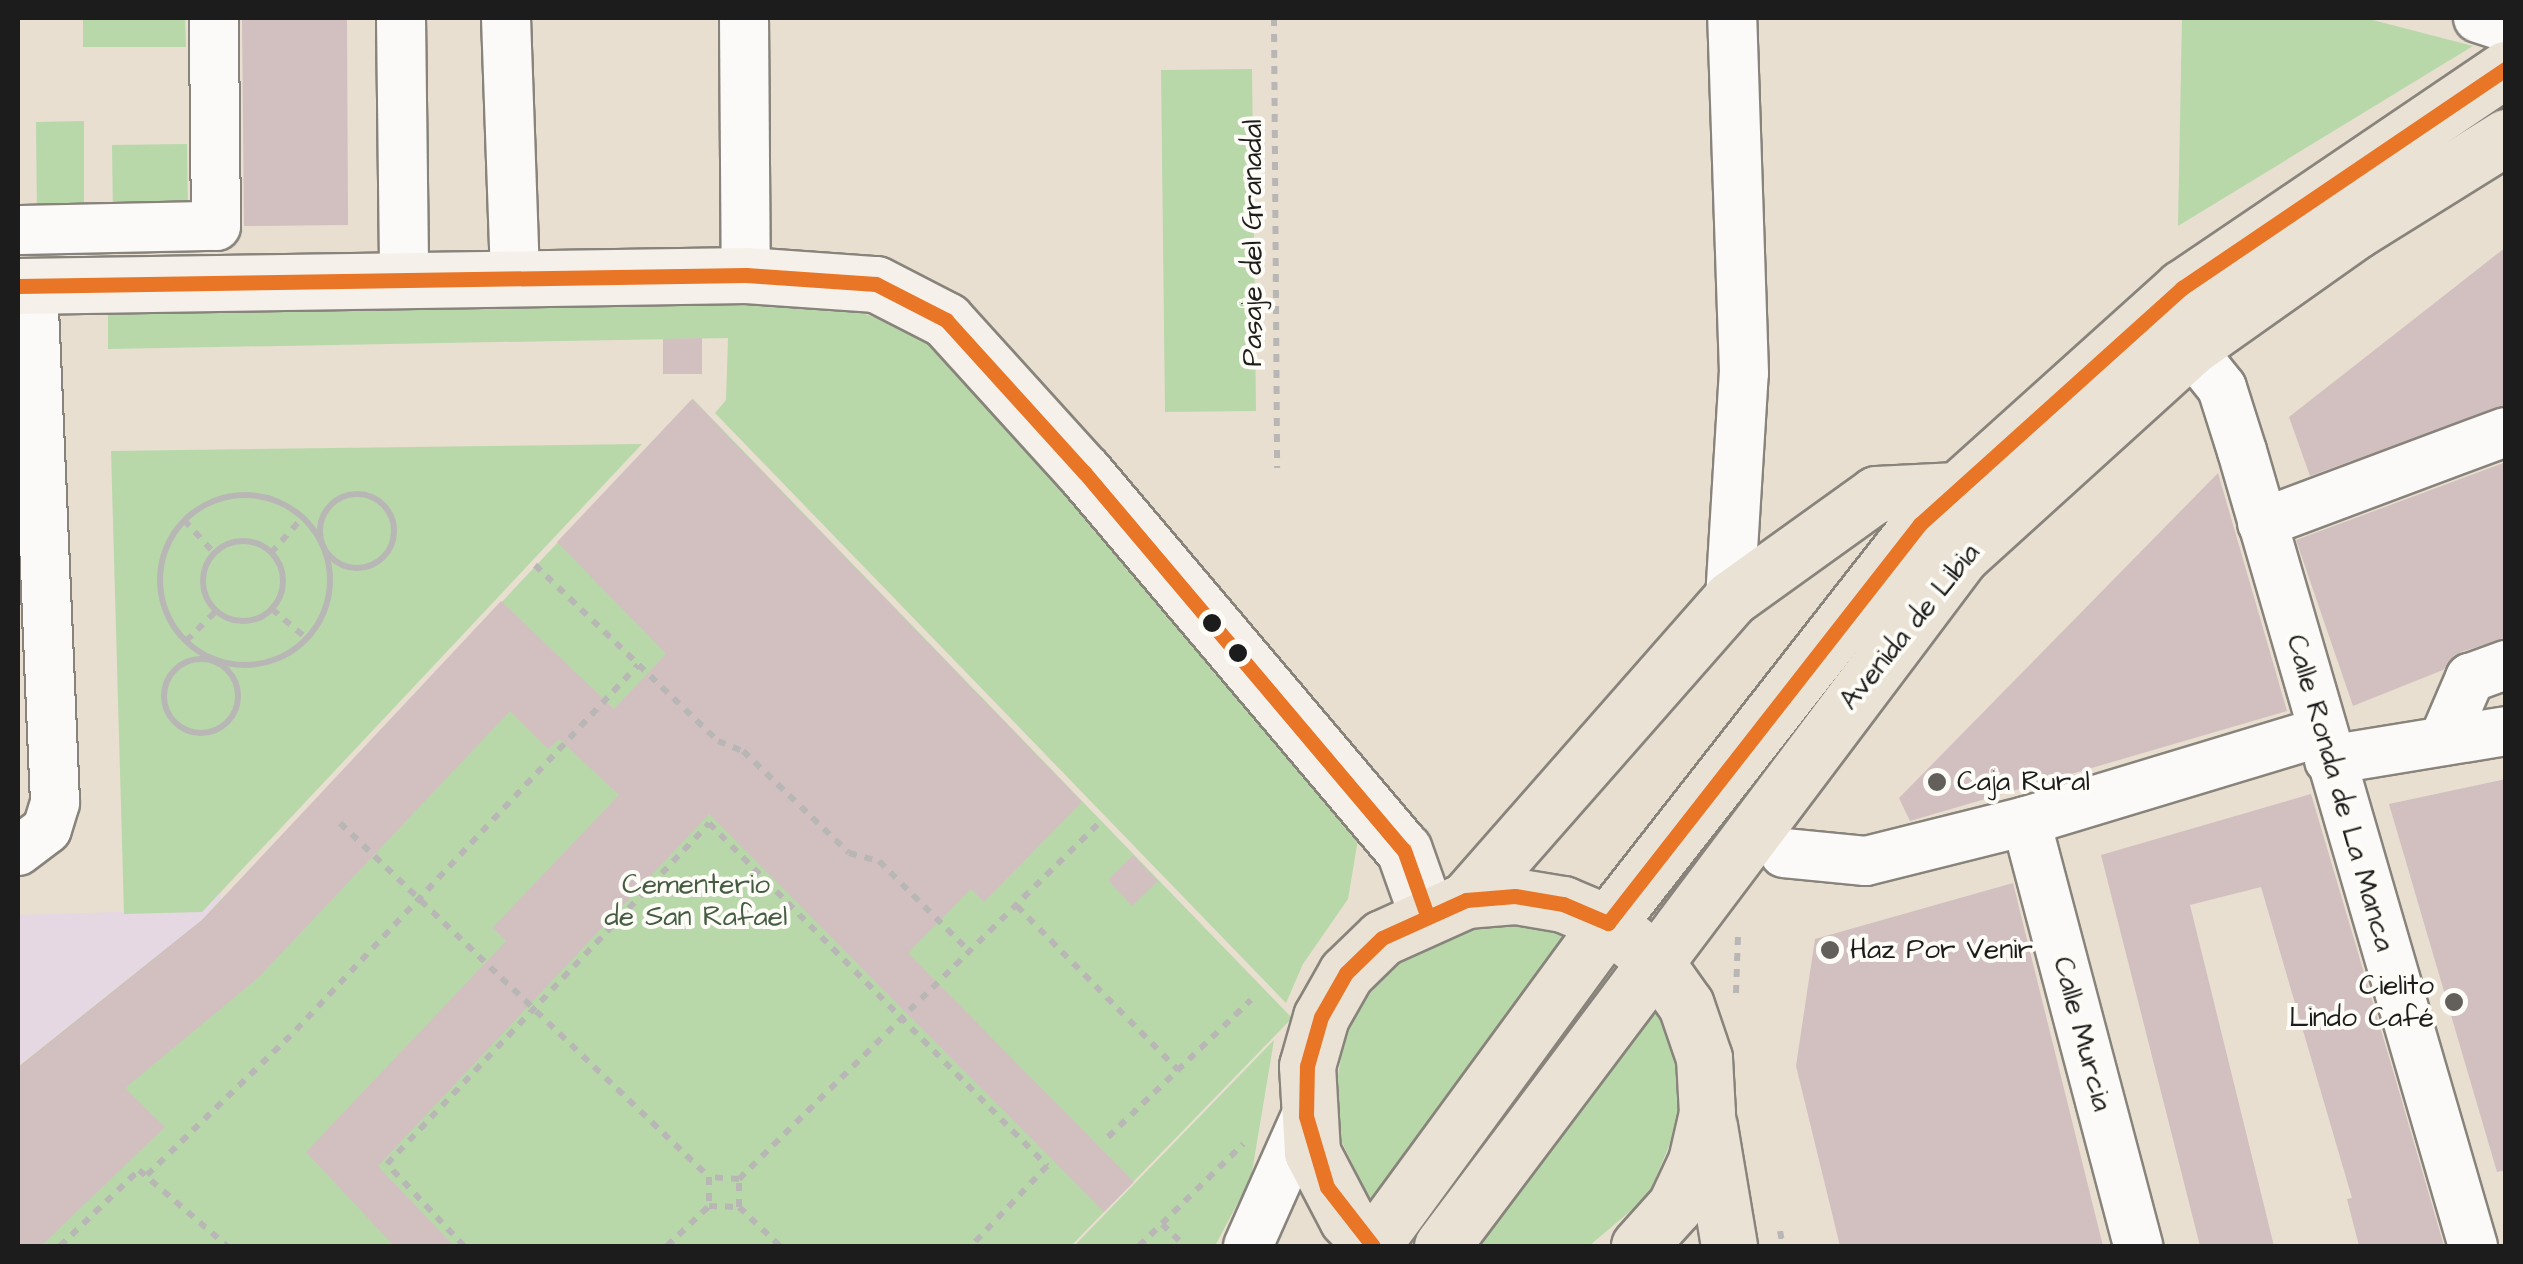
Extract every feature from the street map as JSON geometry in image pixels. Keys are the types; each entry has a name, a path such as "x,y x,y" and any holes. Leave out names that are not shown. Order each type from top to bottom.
{"main road":[{"name":"Avenida de Libia","path":"1372,1246 1608,924 1920,524 2182,288 2506,69"},
{"name":"Avenida de Libia","path":"1442,1246 1961,556 2190,348 2355,231 2506,137"},
{"path":"1446,906 1730,599 1876,494 1957,490"},
{"path":"1372,1246 1281,1123 1307,1066 1320,1017 1338,988 1382,938 1446,906 1514,896 1563,904 1608,924 1654,960 1686,1005 1704,1058 1707,1113 1728,1246"},
{"path":"1639,1246 1674,1206 1696,1161 1707,1113"}],"street":[{"path":"18,230 216,226 214,18"},
{"path":"402,18 404,281"},
{"path":"506,18 515,279"},
{"path":"744,18 746,275"},
{"path":"1730,599 1744,373 1732,18"},
{"path":"2478,18 2506,26"},
{"path":"18,851 47,828 55,802 31,564 38,392 25,286 746,275 876,284 946,320 1084,472 1404,850 1446,906"},
{"name":"Calle Ronda de La Manca","path":"2190,348 2222,388 2473,1246"},
{"path":"2262,523 2506,432"},
{"path":"2443,741 2470,678 2506,665"},
{"path":"2506,684 2472,697 2506,693"},
{"path":"1784,853 1866,861 2325,746 2443,741 2506,731"},
{"name":"Calle Murcia","path":"2026,821 2138,1246"},
{"path":"1248,1246 1281,1123"}],"path":[{"name":"Pasaje del Granadal","path":"1274,18 1277,468"},
{"path":"302,518 256,495 228,496 184,520 165,548 159,576 162,603 186,640 217,663 234,680 232,715 215,730 182,728 164,698 170,674 191,660 217,663 275,660 306,638 328,598 323,546 322,520 336,500 361,494 391,515 390,550 372,565 349,567 323,546 302,518"},
{"path":"271,553 302,518"},
{"path":"184,520 214,553"},
{"path":"243,540 271,553 282,586 272,609 245,622 216,611 202,582 214,553 243,540"},
{"path":"535,565 718,741 744,752 849,854 879,861 970,952"},
{"path":"272,609 306,638"},
{"path":"186,640 216,611"},
{"path":"147,1175 418,901 638,665"},
{"path":"340,823 708,1178 739,1178 1101,821"},
{"path":"464,1246 387,1164 709,823 1047,1166 971,1246"},
{"path":"1017,906 1178,1070"},
{"path":"1108,1138 1251,1000"},
{"path":"1139,1246 1281,1123"},
{"path":"60,1246 139,1170 226,1246"},
{"path":"667,1246 708,1206 708,1178"},
{"path":"739,1178 739,1208"},
{"path":"708,1206 739,1208 780,1246"},
{"path":"1162,1224 1184,1246"}],"shaded area":[{"path":"220,863 221,899 202,920 18,1066 18,915 183,910"}],"green space":[{"path":"83,18 185,18 186,47 83,47"},
{"path":"2182,18 2365,18 2473,46 2178,226"},
{"path":"1252,69 1256,411 1165,412 1161,70"},
{"path":"84,121 84,216 37,217 36,122"},
{"path":"187,144 188,218 113,219 112,145"},
{"path":"746,300 839,305 922,334 992,389 1359,833 1348,899 1303,964 1286,1003 715,413 726,400 728,338 108,349 108,311"},
{"name":"Cementerio de San Rafael","path":"693,399 1292,1018 1071,1246 18,1246 18,1067 202,920"},
{"path":"642,444 202,912 124,914 111,451"},
{"path":"1523,925 1567,935 1371,1202 1339,1136 1335,1096 1343,1043 1362,1003 1389,971 1431,942 1477,927"},
{"path":"1651,1002 1670,1039 1679,1086 1677,1127 1648,1196 1589,1246 1470,1246"},
{"path":"1274,1040 1251,1178 1215,1246 1074,1246"}],"building":[{"path":"242,18 347,18 348,225 244,226"},
{"path":"2506,247 2506,405 2310,476 2289,417"},
{"path":"702,338 702,374 663,374 663,339"},
{"path":"692,399 1082,802 984,902 971,889 908,953 1134,1182 1104,1212 709,814 378,1166 454,1246 394,1246 306,1152 506,941 492,928 619,795 559,739 548,749 510,711 258,978 125,1088 165,1127 41,1246 18,1246 18,1067 202,920 501,601 614,709 666,654 557,542"},
{"path":"2506,462 2506,638 2461,652 2443,670 2353,706 2296,540"},
{"path":"2218,473 2287,711 1910,821 1899,798"},
{"path":"2506,779 2506,1170 2497,1172 2389,804"},
{"path":"2311,794 2444,1246 2359,1246 2347,1199 2352,1198 2261,887 2190,905 2274,1246 2200,1246 2101,855"},
{"path":"1133,855 1158,881 1132,906 1108,880"},
{"path":"2013,883 2103,1246 1840,1246 1796,1066 1815,939"}],"transit line":[{"path":"1373,1246 1327,1187 1306,1116 1307,1066 1321,1017 1346,973 1382,938 1466,900 1515,896 1563,904 1608,923 1920,524 2182,288 2506,69"},
{"path":"18,286 746,275 876,284 946,320 1084,472 1404,850 1426,912"}],"place":[{"name":"Caja Rural","path":"1937,782"},
{"name":"Haz Por Venir","path":"1830,950"},
{"name":"Cielito Lindo Café","path":"2454,1002"}]}
